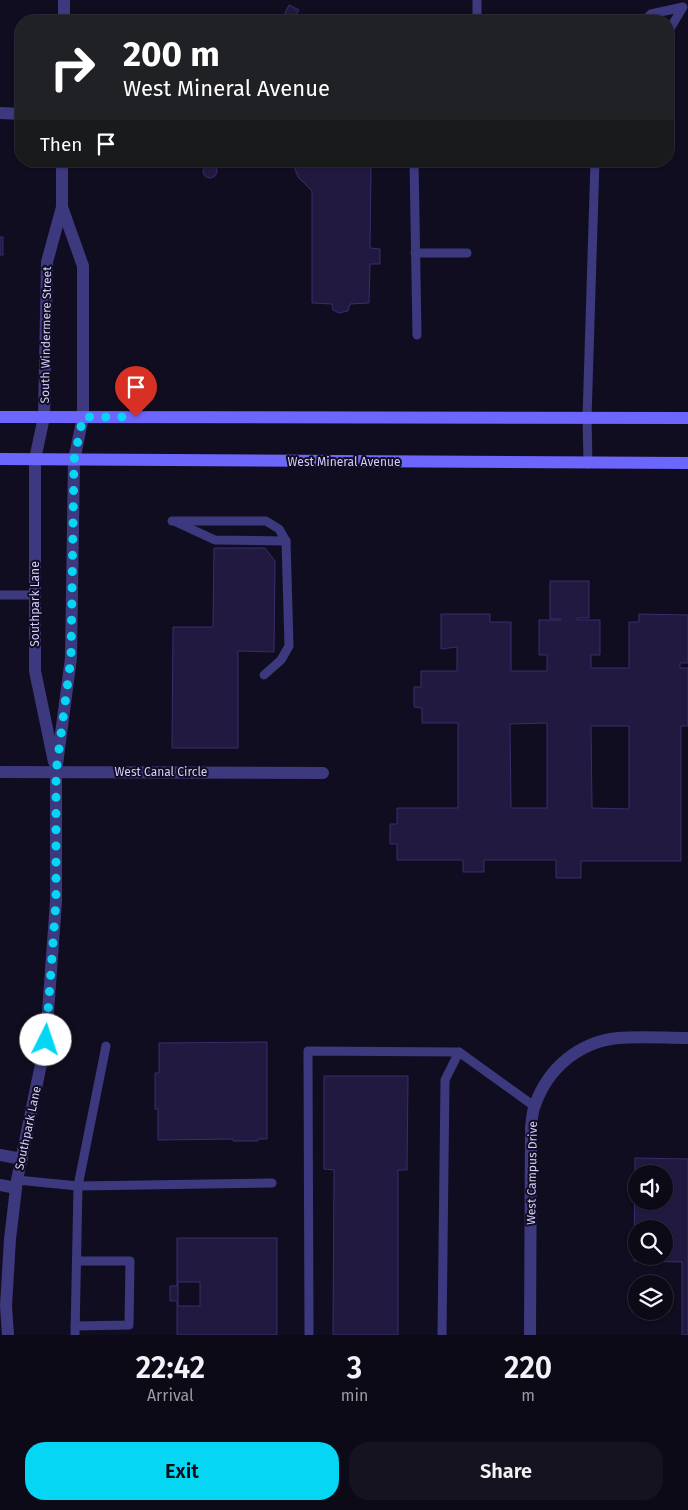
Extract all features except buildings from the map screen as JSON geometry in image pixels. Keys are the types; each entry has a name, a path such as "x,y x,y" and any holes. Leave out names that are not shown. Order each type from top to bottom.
{"main road":[{"path":"0,416 688,418"},
{"name":"West Mineral Avenue","path":"0,459 588,464 688,463"}],"street":[{"path":"64,0 64,15"},
{"path":"0,113 15,114"},
{"name":"South Windermere Street","path":"40,435 44,417 46,262 62,207 62,167"},
{"name":"South Windermere Street","path":"62,207 83,266 83,417 78,440"},
{"name":"Southpark Lane","path":"40,435 35,459 35,671 56,772"},
{"name":"Southpark Lane","path":"8,1335 6,1306 10,1238 17,1184 46,1040 56,901 56,772 71,658 74,460 78,440"},
{"name":"West Canal Circle","path":"0,772 322,773"},
{"name":"West Campus Drive","path":"530,1335 531,1128 534,1106 544,1085 554,1071 571,1055 595,1043 618,1038 688,1038"},
{"path":"0,1155 22,1159"},
{"path":"0,1185 17,1184"}],"lane":[{"path":"476,15 477,0"},
{"path":"650,15 685,3"},
{"path":"674,22 685,3"},
{"path":"414,167 417,335"},
{"path":"588,464 587,418 595,167"},
{"path":"415,253 467,253"},
{"path":"264,675 282,660 289,646 286,541 279,529 266,521 172,521 215,540 286,541"},
{"path":"0,595 35,595"},
{"path":"77,1261 130,1261 129,1325 75,1330 78,1186 106,1046"},
{"path":"309,1335 308,1051 459,1052 534,1106"},
{"path":"442,1335 445,1080 459,1052"},
{"path":"17,1184 78,1186 272,1183"}],"route":[{"path":"46,1040 56,901 56,772 71,658 74,460 83,417 136,417"}]}
